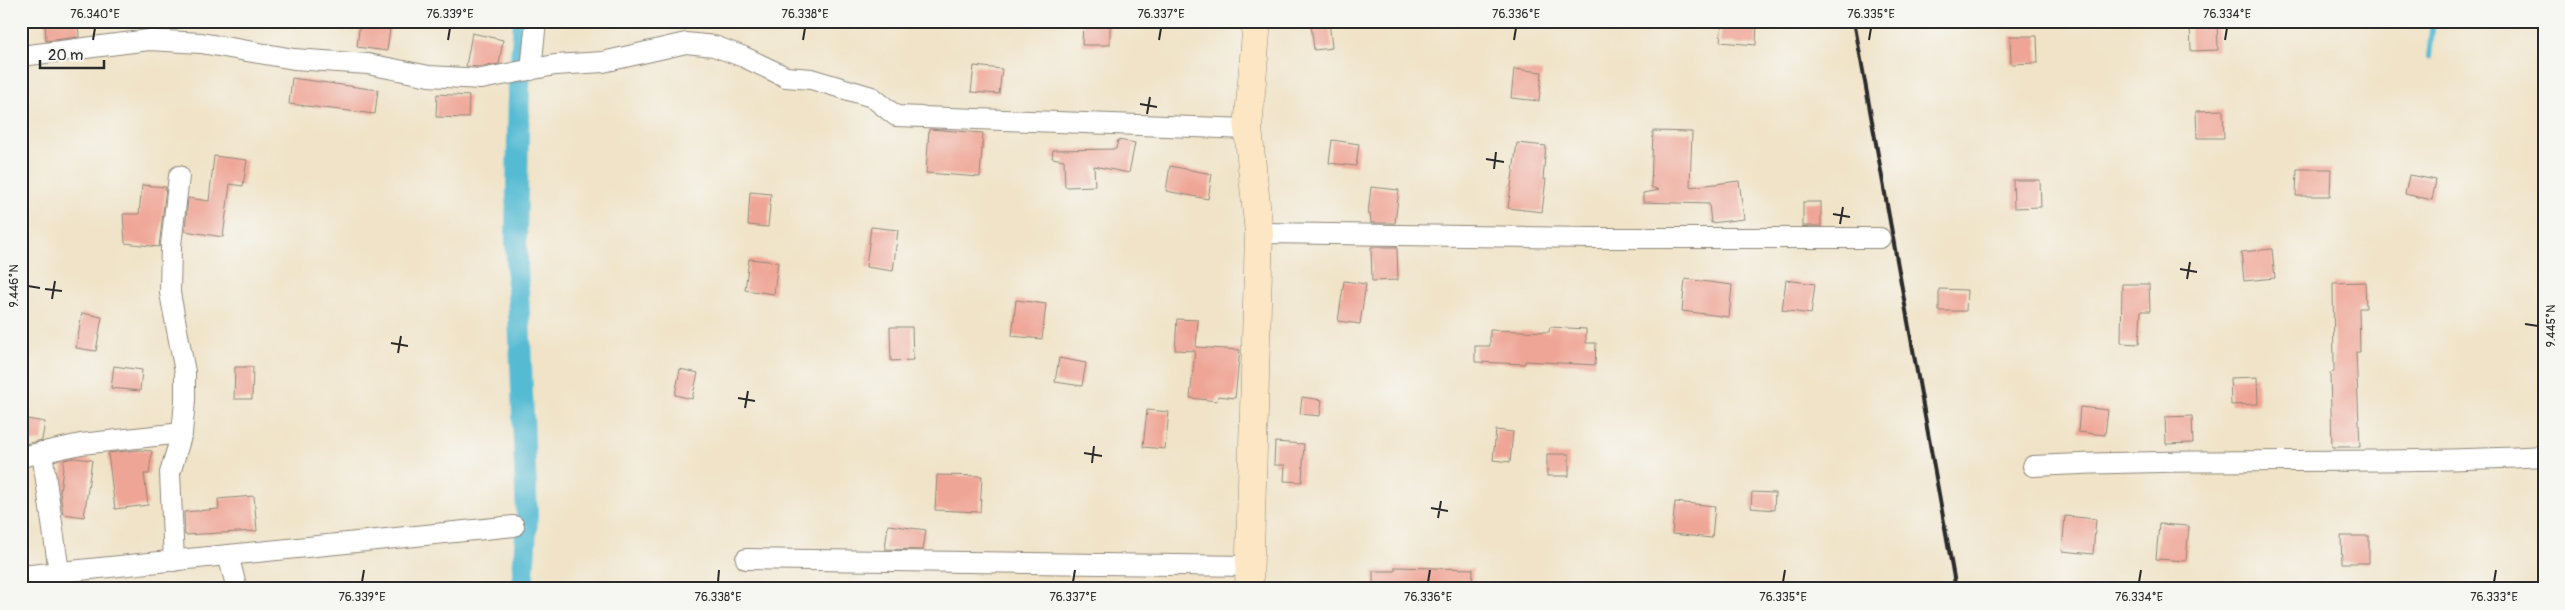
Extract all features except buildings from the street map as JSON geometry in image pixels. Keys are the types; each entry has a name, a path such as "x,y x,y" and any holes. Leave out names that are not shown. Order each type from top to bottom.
{"main road":[{"path":"1249,577 1259,233 1248,129 1257,21"}],"street":[{"path":"520,72 536,21"},
{"path":"21,56 149,40 201,44 294,59 368,64 429,76 481,79 555,65 603,62 686,43 714,46 744,56 786,77 812,79 872,97 896,116 1248,129"},
{"path":"174,561 170,473 182,433 185,372 170,293 171,244 179,176"},
{"path":"1259,233 1591,238 1880,238"},
{"path":"21,457 81,444 182,433"},
{"path":"42,452 59,572"},
{"path":"2034,466 2100,463 2450,461 2544,456"},
{"path":"21,576 507,527"},
{"path":"228,555 237,589"},
{"path":"746,558 1249,577"}],"waterway":[{"path":"522,589 527,518 516,238 519,88 524,21"},
{"path":"2429,57 2433,21"}],"railway":[{"path":"1854,21 1956,589"}]}
